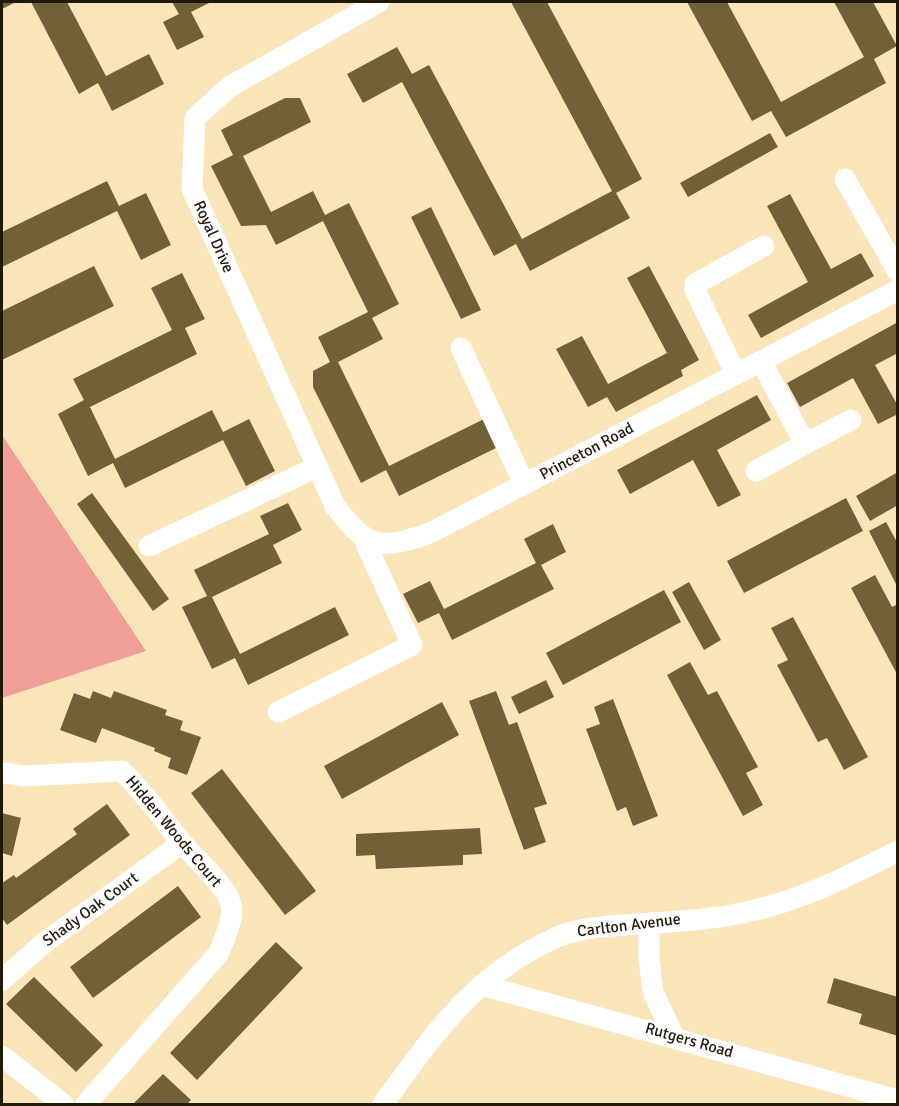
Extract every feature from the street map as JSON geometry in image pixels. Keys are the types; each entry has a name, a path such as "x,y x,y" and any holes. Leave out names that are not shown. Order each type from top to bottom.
{"street":[{"name":"Royal Drive","path":"313,459 192,189 195,118 229,87 379,2"},
{"path":"846,179 897,272"},
{"path":"736,374 695,290 695,284 764,246"},
{"name":"Princeton Road","path":"313,459 335,506 351,528 374,543 398,544 430,533 897,290"},
{"path":"461,348 524,484"},
{"path":"761,361 805,444"},
{"path":"756,471 852,420"},
{"path":"149,546 313,459"},
{"path":"278,712 412,645 362,535"},
{"name":"Hidden Woods Court","path":"2,772 25,776 123,771 139,786 182,843 219,885 231,905 228,931 218,954 86,1104"},
{"name":"Shady Oak Court","path":"2,980 44,944 182,843"},
{"name":"Carlton Avenue","path":"383,1104 446,1018 481,985 523,954 560,936 596,927 745,912 812,894 897,851"},
{"path":"649,923 649,959 654,992 674,1036"},
{"name":"Rutgers Road","path":"481,985 674,1036 897,1100"},
{"path":"2,1056 63,1104"}],"shaded area":[{"path":"2,435 146,651 2,698"}],"building":[{"path":"2,2 16,2 2,9"},
{"path":"31,2 67,2 106,76 149,54 164,84 112,111 98,83 79,94"},
{"path":"172,2 211,2 191,12 204,37 177,50 163,22 179,14"},
{"path":"511,2 547,2 642,179 616,193 630,218 530,271 516,244 494,256 402,82 363,103 347,74 397,47 412,74 429,65 522,239 612,191"},
{"path":"687,2 727,2 781,102 864,57 834,2 873,2 897,46 874,59 886,83 786,137 771,111 752,121"},
{"path":"285,98 300,98 311,122 243,156 271,212 313,191 325,215 349,203 399,304 372,318 383,339 338,362 389,466 486,418 500,446 399,496 386,470 361,483 313,387 313,371 330,362 318,337 368,312 323,221 276,245 266,225 241,226 211,166 233,155 221,130"},
{"path":"770,133 778,147 688,197 680,183"},
{"path":"107,181 119,206 146,193 171,245 141,260 117,211 2,267 2,232"},
{"path":"790,194 831,269 861,253 874,276 761,338 748,315 808,282 767,206"},
{"path":"431,207 481,310 461,319 411,217"},
{"path":"94,266 114,306 2,360 2,311"},
{"path":"649,266 699,360 681,370 683,376 616,412 607,397 588,407 556,349 582,336 608,384 667,353 627,278"},
{"path":"182,273 205,319 185,328 197,354 90,407 115,459 212,410 223,432 249,419 275,471 246,486 223,440 125,488 113,463 88,476 58,414 84,400 73,379 172,330 151,288"},
{"path":"898,322 898,353 875,365 898,406 898,414 878,424 853,378 800,407 787,383"},
{"path":"757,395 771,420 717,450 741,495 718,507 693,460 630,494 617,470"},
{"path":"898,472 898,505 870,521 856,496"},
{"path":"92,493 169,599 153,611 77,504"},
{"path":"846,498 863,531 744,593 727,561"},
{"path":"288,503 302,530 273,545 282,563 212,597 240,654 335,607 349,635 248,685 235,658 212,669 182,607 207,596 194,570 269,534 260,516"},
{"path":"886,522 898,544 898,588 869,531"},
{"path":"553,524 566,552 541,565 554,589 452,640 439,613 418,623 403,594 430,581 444,609 536,563 524,539"},
{"path":"875,575 892,607 898,604 898,676 851,588"},
{"path":"689,582 721,640 704,650 672,592"},
{"path":"664,590 681,622 563,685 546,653"},
{"path":"793,617 868,757 844,770 827,738 818,742 777,665 788,660 771,628"},
{"path":"690,662 708,695 717,691 758,767 746,773 763,805 743,816 667,675"},
{"path":"546,680 554,697 519,714 511,697"},
{"path":"93,691 111,698 114,691 167,710 165,715 183,721 180,730 201,737 187,775 168,768 171,758 154,751 155,748 102,728 96,743 60,730 74,693 90,699"},
{"path":"496,691 509,725 517,722 547,804 534,808 546,842 524,850 469,701"},
{"path":"613,699 658,816 633,826 626,807 617,811 586,729 600,724 594,707"},
{"path":"442,702 459,735 342,799 324,766"},
{"path":"222,769 316,891 285,915 191,793"},
{"path":"107,804 130,835 7,925 2,918 2,883 14,875 16,878 77,834 73,829"},
{"path":"2,813 21,818 12,856 2,853"},
{"path":"480,828 482,854 463,855 463,865 376,869 375,855 356,856 356,834"},
{"path":"178,886 201,917 93,998 70,967"},
{"path":"276,942 303,968 197,1080 170,1053"},
{"path":"34,977 103,1045 76,1072 6,1004"},
{"path":"834,978 898,997 898,1036 859,1024 862,1014 827,1003"},
{"path":"163,1074 191,1100 187,1104 133,1104"}]}
